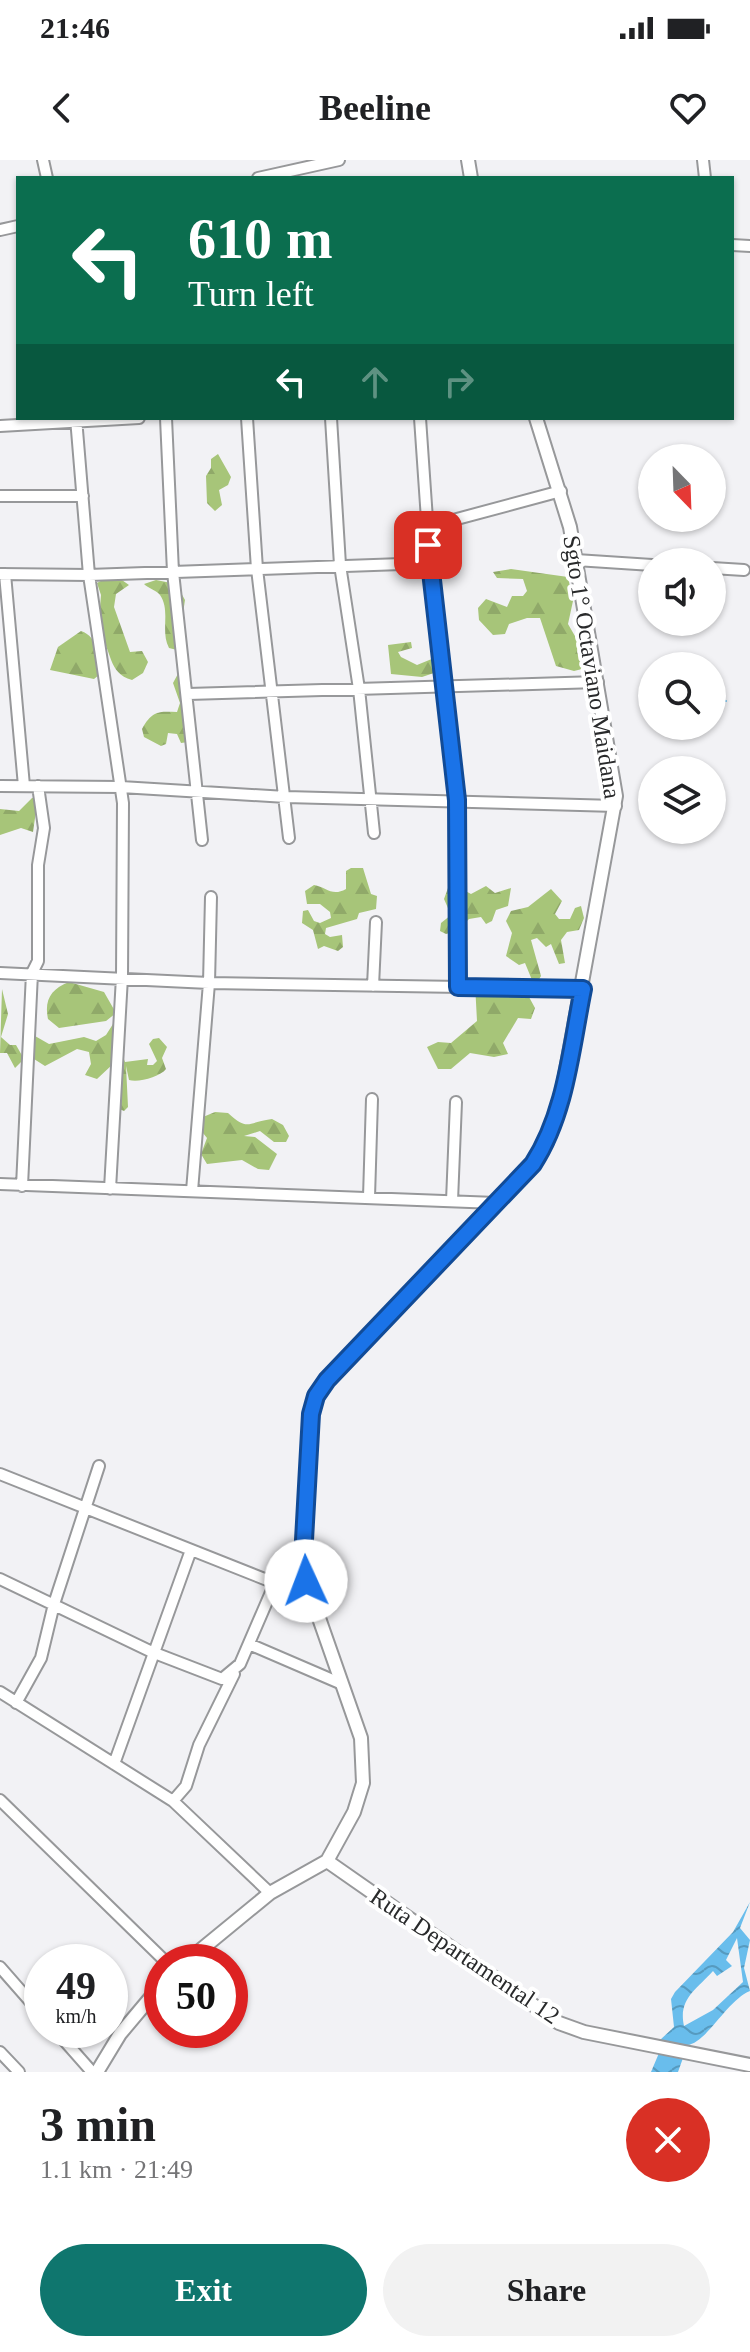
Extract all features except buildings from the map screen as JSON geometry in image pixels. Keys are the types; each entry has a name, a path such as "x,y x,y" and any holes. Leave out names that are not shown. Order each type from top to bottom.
{"main road":[{"name":"Sgto 1° Octaviano Maidana","path":"327,1861 354,1812 363,1783 361,1738 310,1597 303,1558 311,1414 316,1396 327,1380 533,1164 547,1142 562,1092 616,806 614,772 576,560 561,491 537,420"},
{"path":"208,1944 270,1893 327,1861"},
{"name":"Ruta Departamental 12","path":"327,1861 544,2015 584,2032 750,2065"},
{"path":"95,2072 144,2005"}],"street":[{"path":"267,176 339,160"},
{"path":"0,426 76,420 89,575 121,787 122,977 110,1189"},
{"path":"166,420 173,572 200,791 202,840"},
{"path":"247,420 269,692 286,797 289,838"},
{"path":"331,420 340,565 359,689 374,833"},
{"path":"420,420 430,563 457,800 458,987"},
{"path":"427,527 561,491"},
{"path":"0,496 83,496"},
{"path":"576,560 638,564"},
{"path":"24,786 2,574 89,575 430,563"},
{"path":"726,569 744,570"},
{"path":"188,694 444,684 598,682"},
{"path":"0,786 121,787 286,797 616,806"},
{"path":"22,1186 32,973 38,961 38,865 44,828 38,786"},
{"path":"192,1191 209,983 211,897"},
{"path":"373,986 376,922"},
{"path":"0,973 209,983 583,989"},
{"path":"369,1197 372,1099"},
{"path":"452,1201 456,1102"},
{"path":"0,1184 496,1203"},
{"path":"16,1703 41,1658 54,1604 99,1466"},
{"path":"0,1474 310,1597"},
{"path":"114,1764 191,1550"},
{"path":"0,1579 210,1677 222,1679 236,1668"},
{"path":"173,1801 186,1786 199,1745 275,1583"},
{"path":"249,1644 342,1684"},
{"path":"0,1692 173,1801 270,1893"},
{"path":"0,1800 148,1944"},
{"path":"0,1967 24,1994"},
{"path":"72,2048 95,2072"},
{"path":"0,2052 19,2072"}],"green space":[{"path":"218,454 231,477 228,485 219,490 222,505 215,511 207,503 206,476 211,468 211,459"},
{"path":"511,569 568,577 573,601 568,624 583,650 586,668 574,671 556,666 540,618 527,618 509,624 505,634 493,635 479,620 478,608 486,599 507,607 512,596 523,596 527,591 523,579 497,578 493,572"},
{"path":"108,577 119,578 129,585 116,594 114,607 130,652 142,651 148,662 143,673 132,680 118,672 98,632 101,595 97,583"},
{"path":"156,580 176,584 185,600 177,650 169,648 166,641 163,601 158,593 144,584"},
{"path":"81,631 94,643 99,675 94,679 50,670 58,647"},
{"path":"411,642 412,648 398,652 401,657 417,665 439,656 434,673 422,677 391,674 388,645"},
{"path":"180,670 187,675 195,694 183,729 188,742 181,743 177,734 168,733 166,744 161,746 144,737 142,729 154,715 177,712 180,703 173,683"},
{"path":"38,797 33,832 21,828 0,835 0,809 19,811 32,798"},
{"path":"363,868 371,894 377,896 376,909 359,913 357,919 326,928 325,934 330,937 342,935 343,947 338,951 324,946 318,949 313,930 302,923 303,911 308,910 314,921 320,923 331,918 330,912 320,904 307,904 305,891 314,885 333,892 346,889 346,871"},
{"path":"486,886 495,893 511,888 508,906 496,910 492,921 486,924 481,917 469,919 465,929 446,934 440,931 441,923 451,915 444,899 448,888 460,888 471,894"},
{"path":"551,889 562,901 555,914 559,919 570,919 575,908 581,906 584,918 579,930 567,932 561,940 565,963 559,964 551,944 546,947 537,938 531,940 541,976 538,981 532,980 525,963 519,965 506,956 512,933 506,921 511,911 528,907"},
{"path":"69,982 104,992 116,1013 106,1021 59,1028 48,1019 48,1001 53,992"},
{"path":"475,984 523,986 535,1008 531,1019 518,1018 503,1043 508,1054 494,1057 470,1053 451,1069 438,1069 427,1047 438,1042 451,1043 477,1021"},
{"path":"2,989 8,1014 1,1037 10,1045 16,1045 24,1059 15,1068 7,1053 0,1053"},
{"path":"113,1024 113,1060 122,1054 125,1062 148,1059 147,1065 153,1065 157,1061 149,1044 159,1038 167,1047 162,1058 166,1069 159,1075 129,1080 126,1066 128,1107 124,1111 108,1104 113,1064 97,1079 85,1075 91,1064 89,1052 77,1049 45,1066 34,1059 31,1047 35,1036 49,1044 84,1037 96,1041 106,1035"},
{"path":"215,1112 228,1113 245,1124 272,1119 283,1125 289,1136 286,1142 274,1142 260,1131 244,1136 255,1137 277,1154 269,1170 258,1169 242,1160 207,1164 201,1154 207,1138 199,1128 203,1117"}],"water":[{"path":"750,1902 740,1928 750,1940 744,1968 750,1991 733,2003 694,2043 681,2045 660,2040 674,2027 671,1999 675,1992 733,1932","holes":["737,1938 743,1982 713,2010 684,2026 686,2002 713,1971 717,1976 732,1966 726,1960"]},
{"path":"659,2053 683,2058 678,2072 651,2072"}],"route":[{"path":"306,1581 303,1558 311,1414 316,1396 327,1380 533,1164 547,1142 556,1118 583,989 458,987 457,800 428,545"}]}
